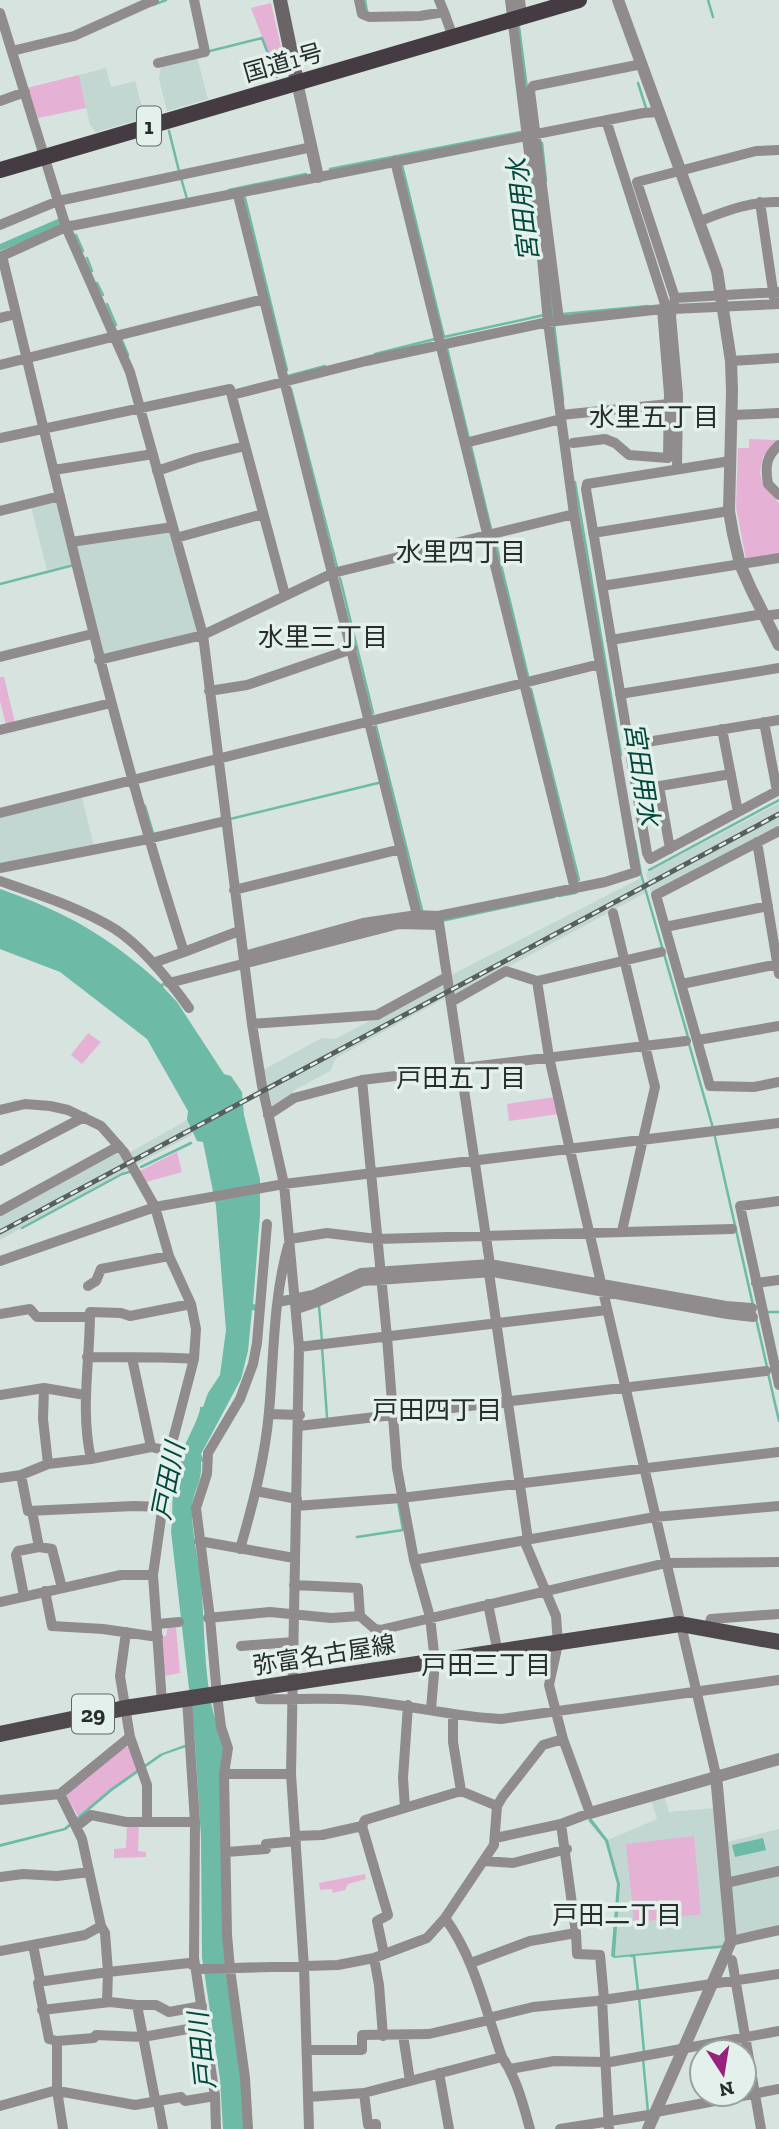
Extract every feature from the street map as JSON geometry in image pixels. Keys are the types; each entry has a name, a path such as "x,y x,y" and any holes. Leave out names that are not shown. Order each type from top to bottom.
{"highway":[{"name":"国道1号","path":"0,170 579,0"}],"main road":[{"path":"280,0 297,82"},
{"name":"弥富名古屋線","path":"0,1734 125,1708 680,1624 779,1642"}],"street":[{"path":"7,45 74,36 154,0"},
{"path":"158,63 205,52 194,0"},
{"path":"359,0 362,14 369,16 420,16 444,12"},
{"path":"439,0 453,37"},
{"path":"244,960 399,924 439,921 636,872 574,514 548,321 517,18 510,0"},
{"path":"517,18 520,0"},
{"path":"618,0 712,254 723,301 731,361 729,511 740,564 779,645"},
{"path":"0,13 7,45 25,92 65,224 130,372 202,635 252,1024 268,1115 284,1184 299,1347 300,1420 294,1558 291,1774 304,1967 309,2129"},
{"path":"559,320 531,135 530,91 533,86 642,64"},
{"path":"297,82 318,177"},
{"path":"0,101 25,92"},
{"path":"184,952 148,839 92,634 1,256 65,224 238,195 395,161 659,112"},
{"path":"573,443 605,439 615,443 629,455 668,458 669,404 662,309 665,304 606,120"},
{"path":"0,226 58,201 312,147"},
{"path":"677,469 678,395 671,341 674,303 637,182 756,150 779,150"},
{"path":"395,161 575,889"},
{"path":"238,195 417,915"},
{"path":"700,220 760,202 779,202"},
{"path":"674,303 723,301 776,304 760,202"},
{"path":"723,301 776,292"},
{"path":"0,365 264,299"},
{"path":"232,395 366,361 548,321 662,309"},
{"path":"0,318 16,314"},
{"path":"731,361 779,358"},
{"path":"0,438 230,389 285,595"},
{"path":"465,443 561,417 669,404"},
{"path":"732,415 779,413"},
{"path":"779,445 769,455 766,464 768,484 779,495"},
{"path":"158,471 245,446"},
{"path":"54,470 152,454"},
{"path":"730,461 587,484 636,790 650,859 778,790 764,722"},
{"path":"0,511 60,496"},
{"path":"593,533 729,511"},
{"path":"71,542 175,532 263,514"},
{"path":"99,660 202,635 333,573 574,514"},
{"path":"602,586 779,558"},
{"path":"611,640 779,614"},
{"path":"0,657 92,634"},
{"path":"209,691 247,685 352,649"},
{"path":"0,813 600,664"},
{"path":"620,694 779,668"},
{"path":"0,730 111,703"},
{"path":"629,745 779,720"},
{"path":"722,729 738,812"},
{"path":"636,790 731,774"},
{"path":"659,786 670,849"},
{"path":"0,868 225,821"},
{"path":"779,831 656,895 710,1086 754,1087 779,1082"},
{"path":"682,984 778,969 776,930 768,906 757,842"},
{"path":"234,890 401,849"},
{"path":"0,881 56,902 115,929 153,963 189,1008"},
{"path":"665,926 768,906"},
{"path":"612,913 655,1087 622,1231"},
{"path":"169,983 363,923 417,915 439,921"},
{"path":"439,921 475,1161 526,1540 556,1616 558,1644 549,1685 563,1739 590,1813"},
{"path":"153,963 239,931"},
{"path":"451,1002 506,971 537,981 661,952"},
{"path":"252,1024 377,1015 447,976"},
{"path":"537,981 549,1057 716,1775 731,1941 648,2129"},
{"path":"698,1040 779,1026"},
{"path":"268,1115 294,1098 362,1080 686,1041"},
{"path":"362,1080 401,1498 430,1617 435,1662 431,1709"},
{"path":"0,1110 25,1104 50,1105 68,1110 101,1126 119,1146 155,1207 169,1256 191,1304 196,1329 194,1359 171,1447 153,1575 162,1703"},
{"path":"0,1161 84,1117"},
{"path":"0,1261 155,1207 209,1197 284,1184 642,1142 779,1123"},
{"path":"0,1211 119,1146"},
{"path":"779,1201 740,1206 773,1369 779,1385"},
{"path":"248,2129 245,2078 230,1969 224,1774 228,1748 221,1727 216,1695 196,1508 207,1474 208,1453 240,1399 253,1364 267,1224"},
{"path":"290,1239 327,1233 377,1239 732,1228"},
{"path":"240,1549 256,1491 269,1414 281,1273 290,1239"},
{"path":"88,1286 96,1282 102,1269 169,1256"},
{"path":"277,1307 317,1302 358,1283 381,1276 489,1269 602,1287 727,1314 752,1312"},
{"path":"756,1283 779,1280"},
{"path":"90,1459 85,1395 90,1312 130,1316 191,1304"},
{"path":"0,1314 30,1309 37,1317 90,1317"},
{"path":"299,1347 607,1310"},
{"path":"87,1357 156,1356 194,1359"},
{"path":"132,1358 151,1447"},
{"path":"269,1414 300,1420 394,1415 773,1369"},
{"path":"0,1395 44,1388 85,1395"},
{"path":"44,1388 43,1419 48,1464"},
{"path":"0,1478 21,1475 48,1464 151,1447 172,1452"},
{"path":"256,1491 296,1502 401,1498 779,1452"},
{"path":"21,1475 40,1547"},
{"path":"414,1560 655,1517 779,1506"},
{"path":"32,1511 163,1507"},
{"path":"199,1541 294,1558"},
{"path":"24,1596 16,1555 18,1551 40,1547 52,1549 62,1588"},
{"path":"209,1618 270,1612 331,1618 360,1616 380,1630 666,1563 779,1562"},
{"path":"0,1602 121,1575 153,1575"},
{"path":"294,1585 358,1588 360,1616"},
{"path":"45,1591 52,1626 158,1637"},
{"path":"488,1604 498,1653"},
{"path":"708,1629 710,1619 779,1614"},
{"path":"158,1624 179,1622"},
{"path":"126,1632 120,1676 130,1737 143,1769 148,1799 147,1822"},
{"path":"242,1646 293,1642"},
{"path":"324,1699 325,1678"},
{"path":"259,1688 260,1699 324,1699 408,1705 453,1715 501,1719 779,1680"},
{"path":"187,1699 195,1822 194,1958 198,1969 215,2096 216,2129"},
{"path":"405,1808 403,1779 408,1705"},
{"path":"453,1715 453,1742 461,1791"},
{"path":"0,1800 60,1794 130,1737"},
{"path":"40,1980 189,1963 198,1969 338,1965 379,1956 427,1938 445,1918 494,1845 497,1806 543,1745 563,1739"},
{"path":"495,1838 561,1824 716,1775 779,1759"},
{"path":"224,1774 291,1774"},
{"path":"383,2036 377,1921 388,1915 362,1826 365,1820 461,1791 497,1806"},
{"path":"60,1794 82,1839 101,1926 105,1933 107,2002"},
{"path":"75,1823 91,1815 126,1822 195,1822"},
{"path":"561,1824 567,1849 577,1954 600,1955 609,2126"},
{"path":"227,1852 266,1850 266,1844 362,1826"},
{"path":"484,1861 513,1863 567,1849"},
{"path":"726,1883 779,1871"},
{"path":"0,1877 23,1874 57,1876 89,1872"},
{"path":"445,1918 458,1935 471,1963 502,2057 510,2069 530,2129"},
{"path":"0,1951 85,1935 101,1926"},
{"path":"731,1941 779,1930"},
{"path":"471,1963 530,1941 576,1933"},
{"path":"33,1945 49,2039 57,2041 94,2038 96,2035 143,2037 205,2026"},
{"path":"725,1957 732,1960 745,2037"},
{"path":"307,2050 362,2050 362,2035 429,2034 533,2007 779,1974"},
{"path":"42,2010 107,2002 156,2005 169,2012 202,2006"},
{"path":"137,2005 163,2129"},
{"path":"510,2069 554,2061 605,2062 779,2031"},
{"path":"403,2035 410,2081"},
{"path":"57,2041 58,2090 64,2129"},
{"path":"308,2097 364,2093 502,2057"},
{"path":"439,2073 449,2129"},
{"path":"758,2093 779,2089"},
{"path":"0,2106 58,2090 135,2105 181,2097 185,2101 215,2096"},
{"path":"364,2093 368,2125 376,2124 376,2129"},
{"path":"560,2129 609,2126 688,2107"},
{"path":"757,2108 761,2129"}],"shaded area":[{"path":"271,3 285,65 282,71 276,72 251,8"},
{"path":"197,57 208,99 167,111 159,79 161,65"},
{"path":"106,68 111,87 135,81 145,118 96,132 90,125 79,75"},
{"path":"79,75 86,108 38,118 27,88"},
{"path":"60,218 72,221 0,251 0,244"},
{"path":"749,439 777,440 763,457 760,472 763,484 779,503 779,554 746,559 736,507 738,448 749,448"},
{"path":"58,502 73,564 47,570 31,507"},
{"path":"170,529 199,631 103,655 77,546"},
{"path":"0,677 4,677 15,723 6,725 0,701"},
{"path":"82,798 94,846 0,865 0,818"},
{"path":"779,803 779,825 651,893 646,873"},
{"path":"641,878 645,893 454,996 451,975"},
{"path":"0,889 67,917 105,939 161,984 164,982 163,987 177,1002 224,1074 231,1076 242,1092 244,1115 260,1179 253,1304 257,1305 257,1311 252,1310 248,1351 241,1379 201,1454 204,1461 201,1462 192,1510 201,1584 208,1684 216,1723 223,1741 223,1941 242,2089 244,2129 223,2129 220,2079 202,1957 201,1837 195,1744 163,1755 112,1791 66,1830 0,1847 0,1844 64,1828 111,1788 160,1754 195,1741 171,1531 173,1490 177,1464 200,1407 203,1407 208,1393 220,1375 226,1330 216,1206 203,1142 197,1141 187,1120 188,1111 147,1039 60,972 0,949"},
{"path":"444,982 447,997 336,1058 330,1071 293,1091 294,1095 273,1108 263,1070 322,1038 335,1039"},
{"path":"88,1033 101,1042 82,1064 71,1055"},
{"path":"555,1097 559,1114 509,1121 507,1104"},
{"path":"187,1120 192,1135 134,1166 127,1154"},
{"path":"177,1152 182,1172 146,1182 140,1171"},
{"path":"117,1153 123,1155 130,1168 0,1240 0,1216"},
{"path":"168,1625 176,1628 180,1673 160,1677 161,1637 166,1636"},
{"path":"125,1746 130,1748 139,1769 78,1816 65,1794"},
{"path":"664,1796 669,1812 715,1808 719,1844 779,1829 779,1868 722,1881 726,1935 723,1945 615,1956 620,1884 608,1840 657,1819 651,1799"},
{"path":"591,1818 608,1840 620,1884 615,1956 723,1945 721,1948 614,1958 611,1956 617,1884 605,1841 588,1820"},
{"path":"127,1824 139,1824 138,1851 146,1852 146,1857 114,1858 114,1849 126,1848"},
{"path":"694,1836 701,1914 634,1923 626,1844"},
{"path":"763,1838 766,1850 735,1857 732,1845"},
{"path":"779,1873 779,1928 736,1935 731,1886"},
{"path":"365,1874 366,1879 348,1884 345,1890 333,1893 332,1889 320,1890 319,1883"}],"waterway":[{"path":"153,5 166,0"},
{"path":"365,0 367,12"},
{"path":"708,0 713,17"},
{"name":"宮田用水","path":"519,27 527,89"},
{"path":"210,51 262,38 277,77"},
{"path":"638,83 646,108"},
{"path":"169,131 179,171"},
{"path":"330,169 521,132"},
{"path":"542,143 546,181"},
{"path":"402,165 444,337 544,315"},
{"path":"229,190 306,174"},
{"path":"181,178 187,199"},
{"path":"245,198 287,370"},
{"path":"76,235 83,251"},
{"path":"87,258 92,271"},
{"path":"97,283 103,295"},
{"name":"宮田用水","path":"551,293 553,317"},
{"path":"107,304 116,325"},
{"path":"563,314 648,306"},
{"name":"宮田用水","path":"554,324 563,400"},
{"path":"121,338 128,355"},
{"path":"375,354 435,339"},
{"path":"447,348 469,439"},
{"path":"288,376 325,366"},
{"path":"291,389 337,567"},
{"path":"471,446 491,529"},
{"name":"宮田用水","path":"575,482 621,755"},
{"path":"495,540 528,676"},
{"path":"0,584 74,565"},
{"path":"340,578 373,713"},
{"path":"531,689 579,880"},
{"path":"376,726 422,910"},
{"path":"230,819 378,783"},
{"path":"649,870 779,800"},
{"path":"145,806 153,833"},
{"name":"宮田用水","path":"635,841 641,874 688,1037"},
{"path":"559,896 575,893"},
{"path":"441,921 554,897"},
{"name":"宮田用水","path":"689,1044 713,1128"},
{"name":"宮田用水","path":"715,1137 767,1367"},
{"path":"141,1167 191,1143"},
{"path":"22,1228 129,1172"},
{"path":"319,1306 322,1341"},
{"path":"767,1312 779,1312"},
{"path":"322,1347 327,1417"},
{"name":"宮田用水","path":"768,1373 779,1421"},
{"path":"357,1537 403,1530 398,1501"},
{"path":"631,1956 634,1956 638,1991"},
{"path":"639,1997 644,2052"},
{"path":"643,2059 648,2112"}],"railway":[{"path":"0,1232 779,814"}],"district":[{"name":"水里五丁目","path":"654,417"},
{"name":"水里四丁目","path":"461,552"},
{"name":"水里三丁目","path":"323,637"},
{"name":"戸田五丁目","path":"461,1078"},
{"name":"戸田四丁目","path":"437,1410"},
{"name":"戸田三丁目","path":"486,1665"},
{"name":"戸田二丁目","path":"617,1915"}],"water label":[{"name":"戸田川","path":"168,1481"},
{"name":"戸田川","path":"202,2051"}]}
